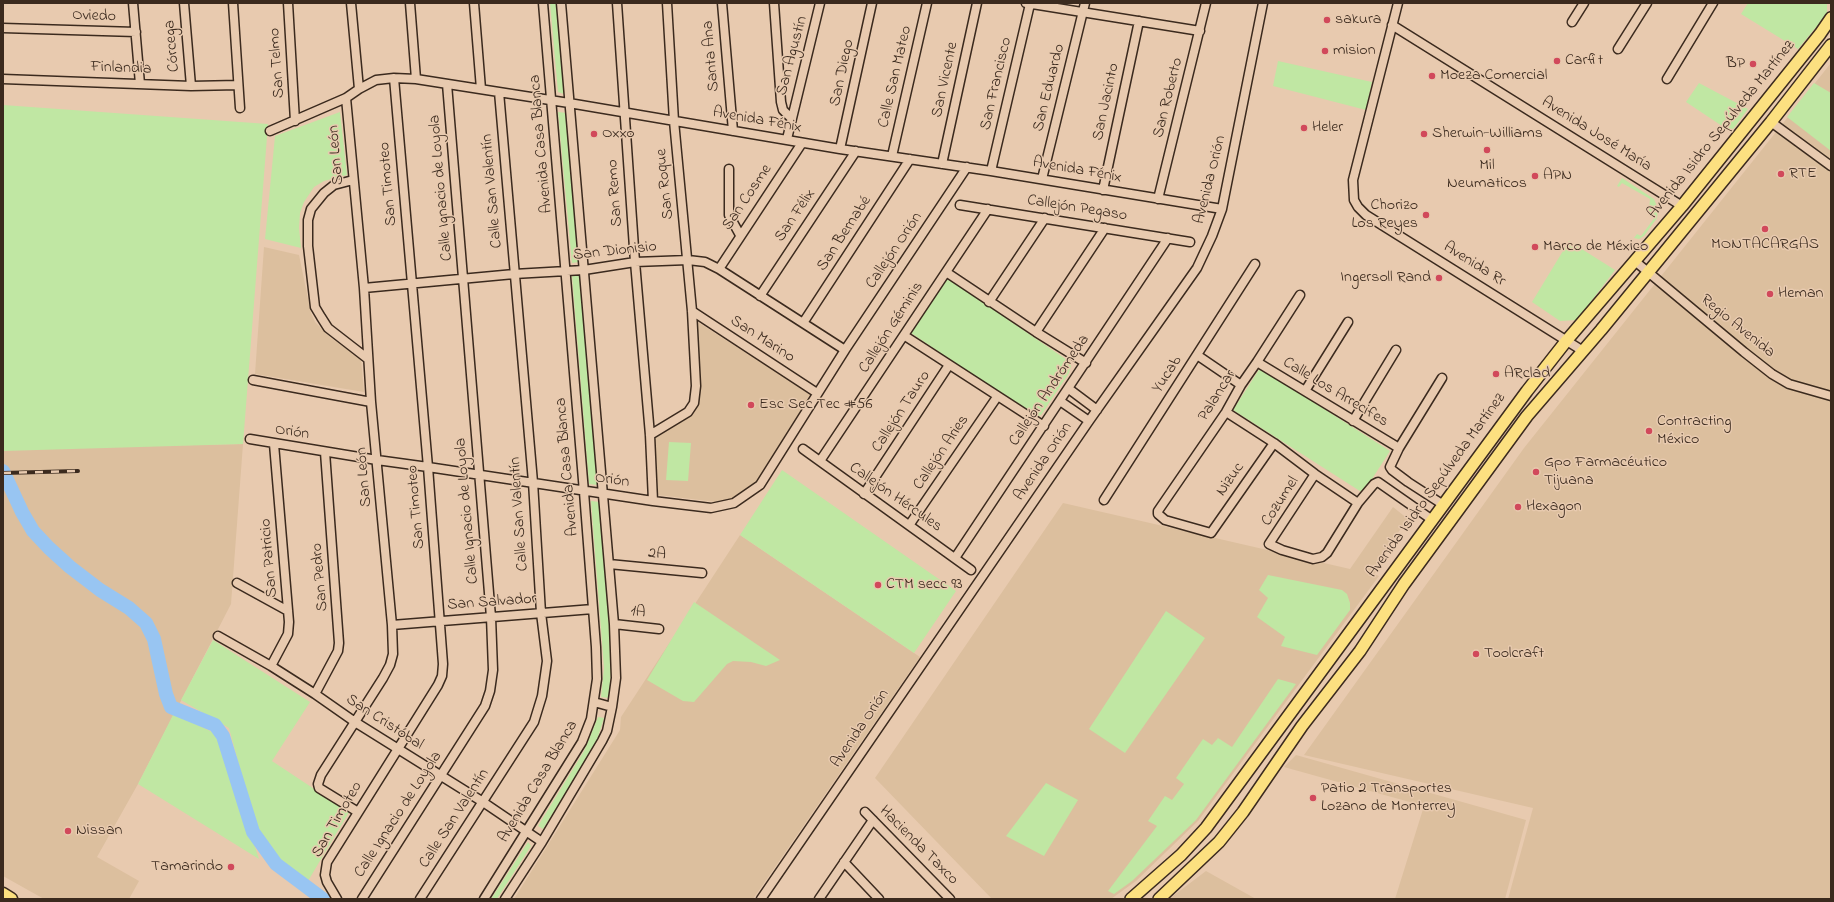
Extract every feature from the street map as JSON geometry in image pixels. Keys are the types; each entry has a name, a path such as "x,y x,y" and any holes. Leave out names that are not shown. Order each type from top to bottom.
{"highway":[{"path":"3,894 11,899"}],"main road":[{"name":"Avenida Isidro Sepúlveda Martínez","path":"1131,899 1181,855 1206,828 1442,504 1527,391 1568,340 1636,262 1682,206 1820,34 1831,18"},
{"name":"Avenida Isidro Sepúlveda Martínez","path":"1159,899 1219,842 1243,812 1311,714 1360,651 1404,584 1528,416 1583,351 1831,45"},
{"path":"1311,714 1304,710 1304,706 1316,677"}],"street":[{"path":"133,3 140,84"},
{"name":"Córcega","path":"184,3 191,86"},
{"path":"233,3 240,108"},
{"name":"San Telmo","path":"288,3 295,121"},
{"path":"352,3 359,89"},
{"path":"410,3 416,79"},
{"path":"474,3 481,89"},
{"name":"Avenida Casa Blanca","path":"484,899 582,742 591,719 597,664 544,3"},
{"name":"Avenida Casa Blanca","path":"505,899 542,842 600,746 607,731 616,678 614,624 561,3"},
{"name":"San Remo","path":"617,3 635,262 650,435 653,501"},
{"name":"San Roque","path":"650,435 688,412 694,403 696,386 688,260 674,121 668,3"},
{"name":"Santa Ana","path":"722,3 733,131"},
{"path":"774,3 781,102 783,110 791,118"},
{"name":"San Agustín","path":"787,140 791,118 816,26 820,3"},
{"name":"San Diego","path":"840,149 872,3"},
{"name":"Calle San Mateo","path":"892,156 927,3"},
{"name":"San Vicente","path":"942,164 977,3"},
{"path":"1028,3 1200,31"},
{"name":"San Francisco","path":"991,171 1028,3"},
{"name":"San Eduardo","path":"1042,179 1085,3"},
{"name":"San Roberto","path":"1158,199 1206,3"},
{"name":"Avenida Orión","path":"761,899 1089,421 1197,268 1212,236 1222,209 1263,3"},
{"path":"1392,25 1398,3"},
{"path":"1572,22 1584,3"},
{"path":"1618,49 1646,3"},
{"path":"1667,79 1713,3"},
{"name":"San Jacinto","path":"1103,190 1139,21"},
{"name":"Avenida Rr","path":"1392,25 1353,180 1354,200 1358,207 1366,215 1568,340 1583,351"},
{"name":"Avenida José María","path":"1392,25 1682,206"},
{"name":"Oviedo","path":"3,28 136,32"},
{"name":"Avenida Fénix","path":"270,131 346,98 376,80 394,78 416,79 625,112 802,143 967,167 1222,209"},
{"name":"San Timoteo","path":"337,899 327,882 325,868 327,862 442,676 443,664 441,621 394,78"},
{"name":"Finlandia","path":"3,79 191,86 238,85"},
{"name":"Calle Ignacio de Loyola","path":"362,899 485,706 490,691 493,670 491,617 480,474 447,84"},
{"name":"Calle San Valentín","path":"420,899 534,722 542,696 547,662 541,613 533,482 499,92"},
{"name":"San León","path":"346,98 364,288 371,402 392,625 393,654 390,665 321,775 318,784 319,788 358,812"},
{"path":"1770,122 1831,166"},
{"name":"San Cosme","path":"719,269 802,143"},
{"name":"San Félix","path":"760,296 856,151"},
{"name":"San Bernabé","path":"803,323 910,159"},
{"name":"Callejón Orión","path":"845,350 967,167"},
{"path":"730,169 729,215 740,235"},
{"path":"353,180 334,185 324,193 311,209 308,220 308,246 316,307 321,317 328,328 368,359"},
{"name":"Callejón Pegaso","path":"960,205 1190,242"},
{"name":"Callejón Géminis","path":"820,461 905,336 988,209"},
{"path":"989,302 1045,218"},
{"path":"1036,332 1105,228"},
{"name":"Callejón Andrómeda","path":"955,558 1069,389 1168,238"},
{"name":"San Dionisio","path":"364,288 514,274 566,272 635,262 688,260 705,262 719,269 845,350"},
{"name":"Regio Avenida","path":"1636,262 1772,374 1789,384 1831,396"},
{"name":"Yucab","path":"1104,500 1255,264"},
{"path":"946,272 989,302 1086,363"},
{"name":"Palancar","path":"1211,533 1165,520 1158,514 1158,511 1226,412 1241,385 1300,295"},
{"name":"San Marino","path":"692,311 817,393"},
{"path":"1305,391 1348,322"},
{"path":"905,336 997,397 1044,426"},
{"name":"Orión","path":"250,439 377,460 533,482 584,492 711,508 722,507 734,503 760,484 845,350"},
{"path":"1353,421 1396,350"},
{"path":"1197,355 1241,385"},
{"name":"Calle Los Arrecifes","path":"1257,362 1399,448"},
{"name":"Callejón Tauro","path":"864,494 949,365"},
{"path":"1442,378 1399,448 1390,467 1408,482 1442,504"},
{"path":"253,380 371,402"},
{"path":"1069,389 1097,410"},
{"name":"Callejón Aries","path":"910,524 997,397"},
{"path":"1060,401 1089,421"},
{"path":"1226,412 1274,443 1315,474 1358,503 1374,484 1378,482 1431,520"},
{"name":"Nizuc","path":"1211,533 1274,443"},
{"name":"San Patricio","path":"271,666 288,634 288,611 274,444"},
{"name":"Callejón Hércules","path":"803,449 864,494 910,524 971,570"},
{"name":"San Pedro","path":"315,694 338,651 340,643 325,452"},
{"name":"Cozumel","path":"1315,474 1269,544 1282,550 1313,559 1318,558 1327,553 1358,503"},
{"name":"2A","path":"609,564 702,573"},
{"path":"236,583 288,611"},
{"name":"San Salvador","path":"392,625 593,609"},
{"name":"1A","path":"614,624 659,629"},
{"name":"San Cristóbal","path":"218,636 271,666 397,750 482,802 526,833 542,842"},
{"path":"594,702 612,707"},
{"name":"Hacienda Taxco","path":"865,812 950,899"},
{"path":"819,899 873,820"},
{"path":"844,862 879,899"}],"shaded area":[{"path":"1831,63 1831,899 1508,899 1533,808 1304,755 1524,448"},
{"path":"264,247 299,255 311,313 315,322 331,338 361,359 364,392 255,374"},
{"name":"Esc Sec Tec #56","path":"696,321 812,395 759,483 725,503 658,495 655,437 691,416 701,389"},
{"path":"243,444 231,604 138,784 97,857 139,881 129,899 44,899 3,876 3,449"},
{"path":"1063,503 1350,569 1393,507 1408,519 1378,560 1383,564 1374,574 1379,576 1198,821 1136,881 1111,899 992,899 875,778"},
{"path":"740,535 920,657 753,899 514,899 620,730 621,717"},
{"path":"1296,755 1526,820 1505,899 1395,899 1424,806 1284,767"},
{"path":"1206,871 1256,899 1169,899"}],"green space":[{"path":"550,3 557,3 564,94 558,92"},
{"path":"1748,3 1827,3 1827,14 1798,49 1741,14"},
{"path":"1278,61 1372,82 1366,110 1273,86"},
{"path":"1699,83 1748,109 1731,132 1686,102"},
{"path":"1814,83 1831,93 1831,151 1787,117"},
{"path":"3,105 268,124 243,444 3,451"},
{"path":"340,112 347,175 324,181 314,187 304,202 300,213 299,228 301,248 265,239 275,136"},
{"path":"558,112 567,113 579,262 572,263"},
{"path":"1622,178 1654,199 1658,209 1657,218 1644,236 1639,239 1634,238 1637,234 1641,236 1655,217 1647,213 1649,210 1650,199 1622,183 1619,187 1617,186"},
{"path":"1569,241 1615,270 1577,320 1560,321 1532,302"},
{"path":"580,274 598,485 589,484 572,275"},
{"path":"946,279 953,282 1070,362 1071,366 1069,373 1041,415 1036,417 1032,415 911,333 911,329"},
{"path":"1260,368 1390,451 1363,493 1233,410"},
{"path":"669,442 691,443 688,481 666,480"},
{"path":"782,470 956,591 914,653 740,535"},
{"path":"591,501 600,502 612,657 609,698 601,697 604,668"},
{"path":"1268,575 1342,590 1347,594 1350,603 1350,610 1317,655 1281,646 1285,637 1257,617 1268,598 1259,590"},
{"path":"694,602 780,660 766,666 751,662 733,661 727,664 694,702 683,701 647,680"},
{"path":"1166,611 1205,638 1125,753 1089,729"},
{"path":"213,640 310,702 272,761 349,812 308,881 282,863 255,824 229,728 181,700"},
{"path":"1278,679 1296,684 1196,820 1132,881 1114,894 1108,891 1157,826 1148,821 1165,796 1172,800 1184,784 1176,778 1203,739 1212,745 1218,738 1232,747"},
{"path":"174,713 218,735 259,859 138,784"},
{"path":"598,717 604,718 595,746 543,829 538,826 584,751"},
{"path":"1046,783 1078,800 1044,856 1006,836"},
{"path":"528,842 531,846 497,899 491,899"}],"waterway":[{"path":"3,471 22,512 33,531 70,567 100,590 129,608 146,623 154,639 166,694 171,707 215,725 223,736 253,832 276,864 323,899"}],"railway":[{"path":"3,473 78,471"}],"place":[{"name":"sakura","path":"1327,20"},
{"name":"mision","path":"1325,51"},
{"name":"Carfit","path":"1557,61"},
{"name":"BP","path":"1753,64"},
{"name":"Moeza Comercial","path":"1432,76"},
{"name":"Heler","path":"1304,128"},
{"name":"Oxxo","path":"594,134"},
{"name":"Sherwin-Williams","path":"1424,134"},
{"name":"Mil Neumaticos","path":"1487,150"},
{"name":"RTE","path":"1781,174"},
{"name":"APN","path":"1535,176"},
{"name":"Chorizo Los Reyes","path":"1426,215"},
{"name":"MONTACARGAS","path":"1765,229"},
{"name":"Marco de México","path":"1535,247"},
{"name":"Ingersoll Rand","path":"1439,278"},
{"name":"Heman","path":"1770,294"},
{"name":"ARclad","path":"1496,374"},
{"name":"Esc Sec Tec #56","path":"751,405"},
{"name":"Contracting México","path":"1649,431"},
{"name":"Gpo Farmacéutico Tijuana","path":"1536,472"},
{"name":"Hexagon","path":"1518,507"},
{"name":"CTM secc 93","path":"878,585"},
{"name":"Toolcraft","path":"1476,654"},
{"name":"Patio 2 Transportes Lozano de Monterrey","path":"1313,798"},
{"name":"Nissan","path":"68,831"},
{"name":"Tamarindo","path":"231,867"}]}
